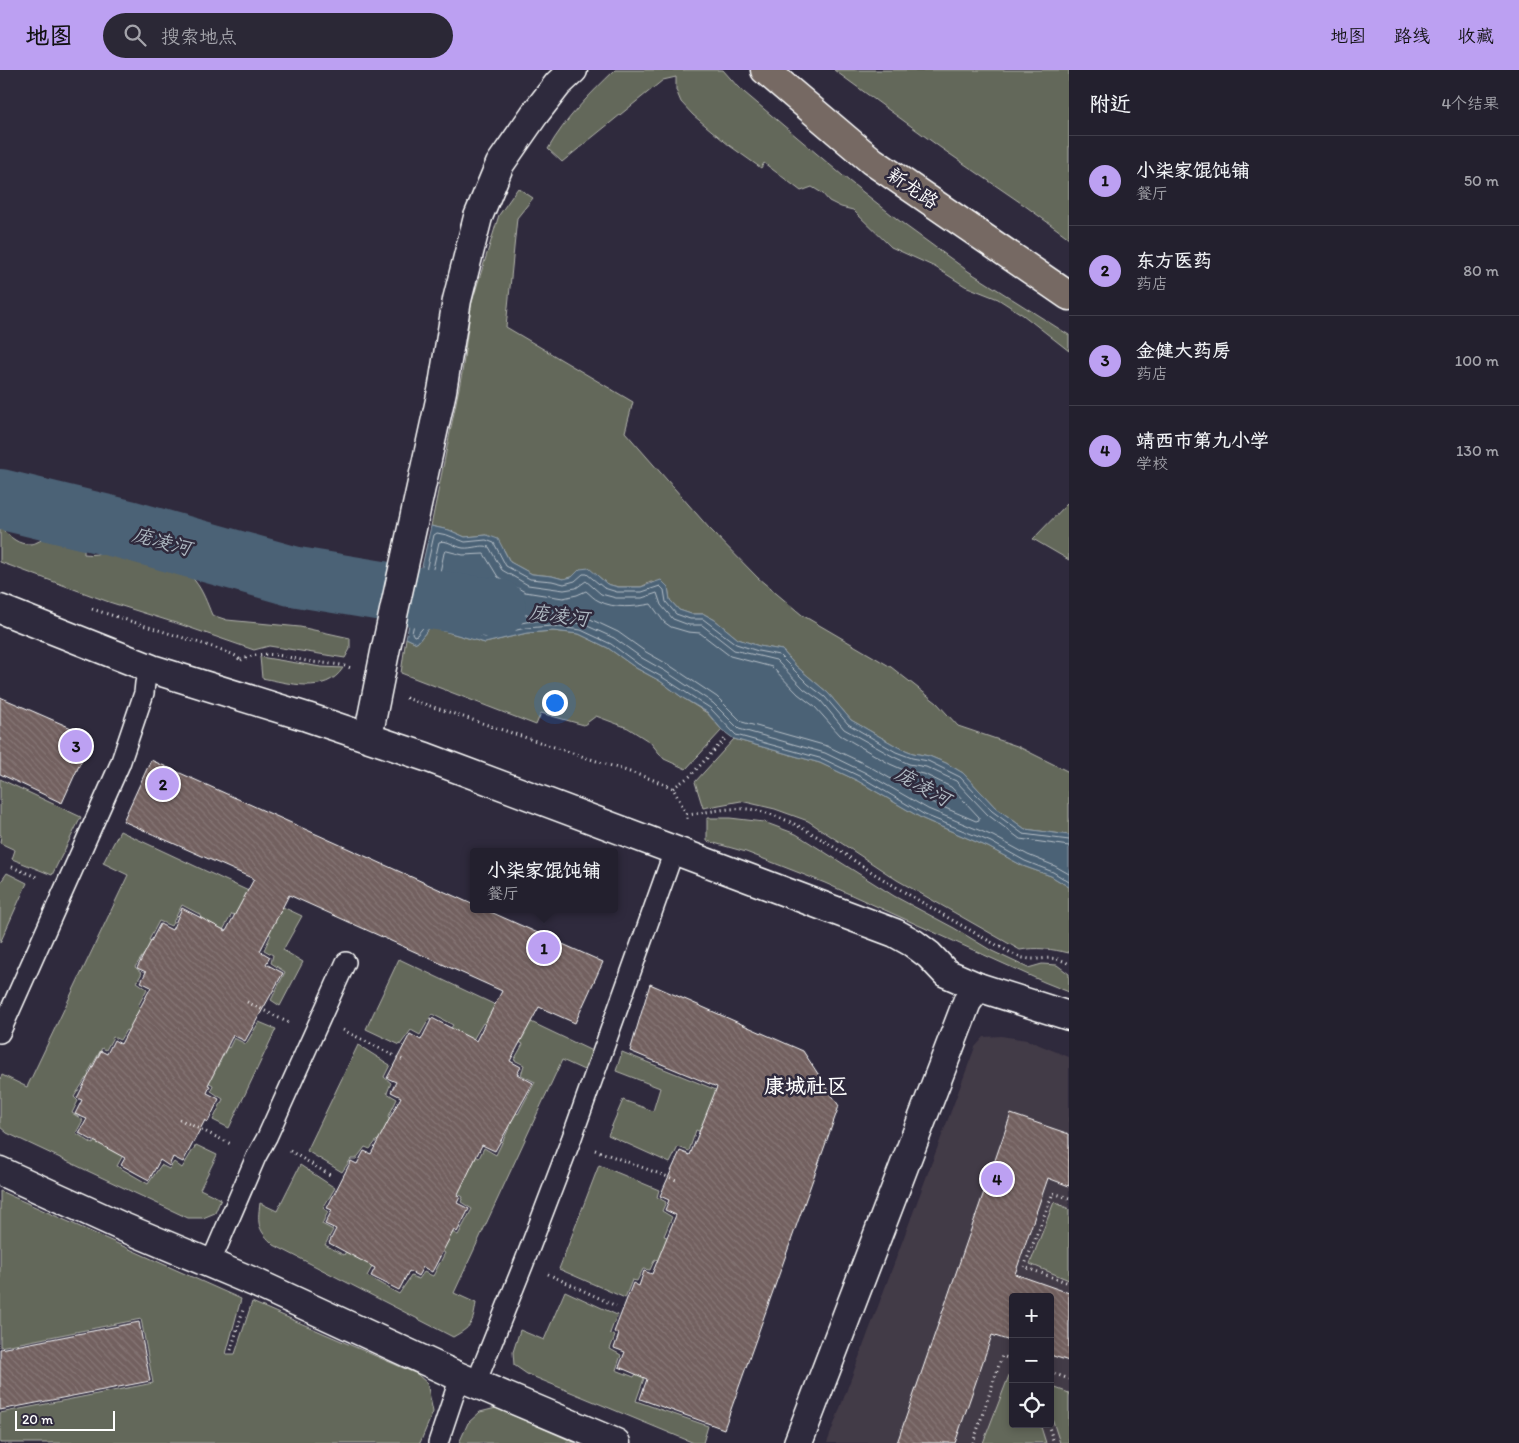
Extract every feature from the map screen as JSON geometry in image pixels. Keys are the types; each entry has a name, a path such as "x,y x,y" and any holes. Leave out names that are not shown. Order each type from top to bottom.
{"main road":[{"name":"新龙路","path":"765,70 872,161 1069,296"},
{"name":"新龙路","path":"786,70 890,155 941,192 1069,277"}],"street":[{"path":"368,737 442,391 457,300 478,217 500,164 558,84 573,70"},
{"path":"0,609 152,669 368,737 896,933 929,955 946,973 978,987 1069,1016"},
{"path":"798,1443 967,1002 978,987"},
{"path":"0,1171 123,1228 254,1282 468,1380 616,1443"}],"lane":[{"path":"0,1033 120,764 144,693 145,683"},
{"path":"438,1443 524,1264 571,1140 674,851"},
{"path":"210,1264 256,1157 267,1137 346,962"}],"path":[{"path":"90,608 236,656 241,660 242,665 237,696"},
{"path":"241,660 257,654 278,654 311,662 342,664 379,680 397,694 673,788 687,814 686,833 674,851"},
{"path":"673,788 690,776 726,738"},
{"path":"687,814 736,809 754,810 790,822 825,841 906,894 1013,954 1024,958 1059,958 1069,964"},
{"path":"247,1002 403,1060"},
{"path":"179,1119 256,1157"},
{"path":"267,1137 330,1175"},
{"path":"571,1140 679,1181"},
{"path":"1069,1198 1053,1193 1024,1267 1069,1283"},
{"path":"524,1264 616,1306"},
{"path":"231,1350 243,1309"},
{"path":"973,1443 1002,1356 1009,1359"},
{"path":"1054,1373 1069,1379"},
{"path":"1049,1428 1054,1443"}],"shaded area":[{"path":"1001,1036 1027,1040 1069,1057 1069,1443 827,1443 975,1047 984,1037"}],"green space":[{"path":"615,70 723,70 738,87 849,181 906,226 968,271 1069,335 1069,351 1023,315 998,299 965,286 935,267 891,247 853,210 829,201 822,193 812,187 801,191 764,163 761,168 730,146 693,115 681,102 676,90 676,77 663,80 562,162 548,149 570,117"},
{"path":"834,70 1069,70 1069,238 941,148"},
{"path":"518,188 533,198 517,218 506,327 633,402 625,432 709,528 758,578 802,615 891,667 937,703 958,726 1017,746 1069,772 1069,835 1025,829 995,807 963,773 929,756 913,753 898,747 851,720 828,693 796,666 782,650 759,646 738,639 715,620 704,614 691,614 679,610 670,600 668,587 651,582 641,587 618,587 607,584 598,576 580,569 572,577 563,579 532,574 510,562 504,550 487,535 465,537 449,530 431,526 462,373 471,305 499,215"},
{"path":"1069,502 1069,560 1033,539"},
{"path":"0,528 15,540 26,544 36,543 58,531 70,530 81,538 84,554 96,554 121,546 150,552 181,568 195,581 205,597 212,615 227,620 300,627 350,638 350,649 345,658 269,646 254,650 109,602 0,562"},
{"path":"430,627 485,643 527,633 553,631 579,634 608,648 636,668 660,681 707,713 722,730 686,769 664,759 650,742 628,728 596,716 584,725 541,713 536,725 401,673 406,638 417,643"},
{"path":"260,657 321,667 343,668 327,682 306,685 295,684 262,678"},
{"path":"734,739 820,763 858,781 923,819 988,847 1023,866 1051,876 1069,887 1069,953 1044,949 1020,950 897,880 808,821 775,809 741,801 703,808 695,782"},
{"path":"0,779 81,817 52,875 12,859 15,850 0,843"},
{"path":"707,818 730,818 764,822 796,834 894,896 992,951 1028,968 1042,964 1057,965 1069,974 1069,992 825,883 746,852 707,841"},
{"path":"120,831 302,916 283,950 303,962 280,1006 271,1000 285,972 271,963 273,955 264,950 271,935 232,914 214,946 199,920 201,915 182,905 171,926 159,921 149,940 166,949 158,962 144,954 135,967 142,973 137,982 147,989 138,1006 153,1015 145,1040 126,1030 120,1040 113,1037 106,1050 102,1048 88,1073 100,1081 99,1084 86,1078 74,1097 78,1101 72,1113 83,1120 76,1133 93,1144 99,1135 126,1150 117,1166 148,1184 161,1165 169,1169 174,1162 182,1168 196,1145 217,1155 200,1189 221,1199 215,1213 203,1218 188,1218 7,1133 0,1127 0,1079 2,1075 27,1087 128,875 103,863"},
{"path":"7,873 27,883 0,943 0,883"},
{"path":"399,959 592,1051 584,1070 562,1060 454,1293 476,1303 474,1316 470,1324 453,1337 274,1245 262,1231 259,1222 260,1203 277,1211 300,1165 335,1188 323,1208 328,1212 322,1224 333,1230 325,1245 344,1255 349,1245 376,1260 367,1276 399,1294 411,1276 419,1279 424,1272 433,1276 445,1253 420,1238 428,1220 458,1235 472,1209 461,1202 463,1197 452,1190 471,1153 479,1158 484,1148 496,1155 509,1128 486,1115 494,1101 518,1114 535,1082 521,1075 524,1065 514,1060 523,1044 483,1023 464,1055 449,1031 453,1025 432,1014 420,1035 411,1030 400,1045 366,1029"},
{"path":"259,1022 276,1029 229,1128 213,1120 223,1099 211,1091 213,1085 203,1079 221,1043 229,1048 234,1038 246,1044"},
{"path":"358,1045 390,1065 384,1077 391,1083 387,1093 397,1099 388,1118 401,1125 395,1150 377,1140 370,1149 365,1147 356,1159 351,1159 342,1172 307,1151"},
{"path":"622,1052 741,1100 718,1139 696,1130 689,1151 678,1147 670,1163 608,1135 623,1100 653,1111 660,1088 616,1071"},
{"path":"599,1165 659,1190 657,1197 666,1202 662,1211 672,1217 664,1236 682,1242 675,1267 655,1259 650,1270 643,1269 637,1281 632,1280 625,1298 559,1269"},
{"path":"0,1191 241,1299 226,1354 235,1354 252,1302 417,1374 427,1383 433,1412 420,1443 0,1443 0,1413 153,1383 141,1319 0,1347"},
{"path":"1054,1202 1069,1209 1069,1280 1030,1264"},
{"path":"565,1291 617,1315 610,1333 615,1336 610,1349 621,1355 616,1370 634,1377 640,1368 647,1370 636,1401 708,1426 703,1443 694,1443 527,1374 514,1365 513,1352 520,1330 544,1340"},
{"path":"1009,1376 1009,1428 1041,1428 1046,1443 983,1443"},
{"path":"1054,1387 1069,1393 1069,1443 1060,1443 1054,1424"},
{"path":"496,1408 576,1443 459,1443 468,1423 480,1412"}],"water":[{"path":"431,526 449,530 465,537 487,535 498,539 510,562 532,574 563,579 572,577 580,569 589,568 607,584 618,587 641,587 661,580 668,587 670,600 679,610 691,614 704,614 715,620 738,639 759,646 782,650 796,666 828,693 851,720 898,747 913,753 929,756 963,773 995,807 1025,829 1069,835 1069,887 1051,876 1023,866 988,847 923,819 858,781 820,763 734,739 722,730 707,712 683,698 660,681 636,668 608,648 579,634 553,631 527,633 485,643 430,627 417,643 406,638"}],"building":[{"path":"0,697 92,737 62,803 0,774"},
{"path":"151,760 470,903 470,913 493,913 603,962 575,1023 539,1007 510,1061 521,1067 517,1074 533,1083 495,1151 482,1145 457,1196 460,1197 457,1203 469,1209 457,1232 454,1230 432,1272 423,1267 418,1276 409,1271 399,1290 371,1276 375,1268 329,1243 336,1229 325,1224 332,1210 327,1208 351,1161 357,1164 364,1151 371,1154 401,1097 391,1092 396,1082 387,1078 410,1034 421,1040 432,1018 476,1041 502,991 289,895 260,951 270,957 266,964 283,973 245,1041 233,1035 208,1085 210,1086 207,1093 219,1099 208,1122 205,1120 183,1162 173,1157 169,1166 160,1160 149,1180 121,1165 125,1158 79,1133 87,1119 75,1114 82,1100 77,1098 101,1051 107,1054 114,1040 121,1044 151,987 141,982 146,972 137,968 160,924 172,930 182,908 226,931 254,879 123,821"},
{"path":"650,984 803,1051 839,1106 724,1429 640,1399 647,1379 619,1367 625,1352 614,1348 619,1334 614,1332 633,1283 639,1286 644,1271 652,1274 676,1215 665,1210 669,1200 660,1196 680,1151 690,1155 717,1087 630,1051"},
{"path":"1011,1114 1069,1134 1069,1186 1048,1178 1015,1274 1069,1293 1069,1361 1054,1356 1054,1293 1009,1293 1009,1341 992,1335 955,1443 897,1443"},
{"path":"139,1322 150,1381 0,1410 0,1349"}],"waterway":[{"name":"庞凌河","path":"0,499 128,530 292,576 496,608"}],"place":[{"name":"金健大药房","path":"76,746"},
{"name":"东方医药","path":"163,784"},
{"name":"小柒家馄饨铺","path":"544,948"},
{"name":"靖西市第九小学","path":"997,1179"}],"district":[{"name":"康城社区","path":"806,1085"}]}
